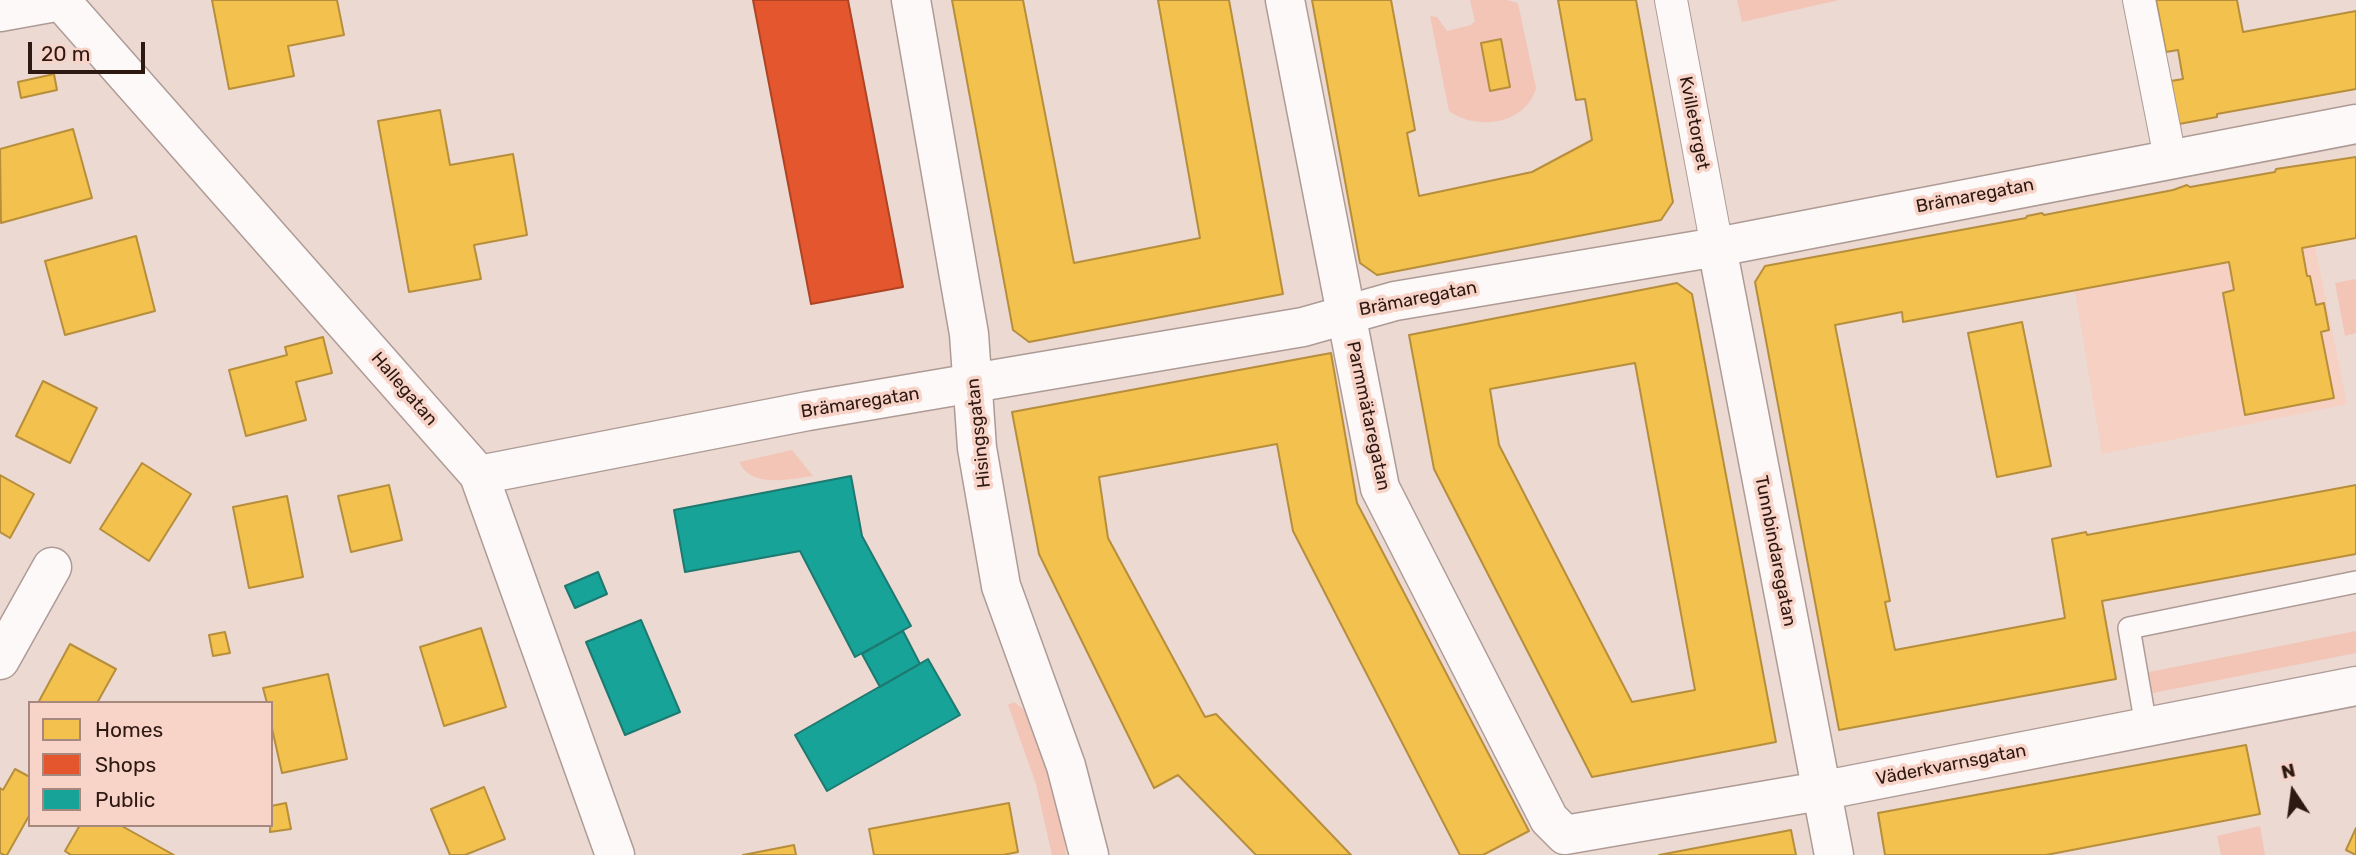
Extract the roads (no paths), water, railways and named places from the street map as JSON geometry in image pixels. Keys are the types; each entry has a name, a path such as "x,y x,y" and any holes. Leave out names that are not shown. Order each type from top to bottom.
{"street":[{"name":"Hisingsgatan","path":"911,0 969,334 977,448 1001,586 1066,766 1089,855"},
{"name":"Parmmätaregatan","path":"1285,0 1380,488 1549,819 1566,845"},
{"name":"Kvilletorget","path":"1671,0 1717,247"},
{"path":"2139,0 2170,158"},
{"path":"0,12 61,1"},
{"name":"Hallegatan","path":"61,1 479,475 615,855"},
{"name":"Brämaregatan","path":"479,475 808,411 1303,327 1346,313 1395,302 1717,247 2356,124"},
{"name":"Tunnbindaregatan","path":"1717,247 1834,855"},
{"path":"0,660 52,567"},
{"name":"Väderkvarnsgatan","path":"1566,845 1820,791 2356,686"}],"lane":[{"path":"2146,726 2129,628 2356,582"}]}
